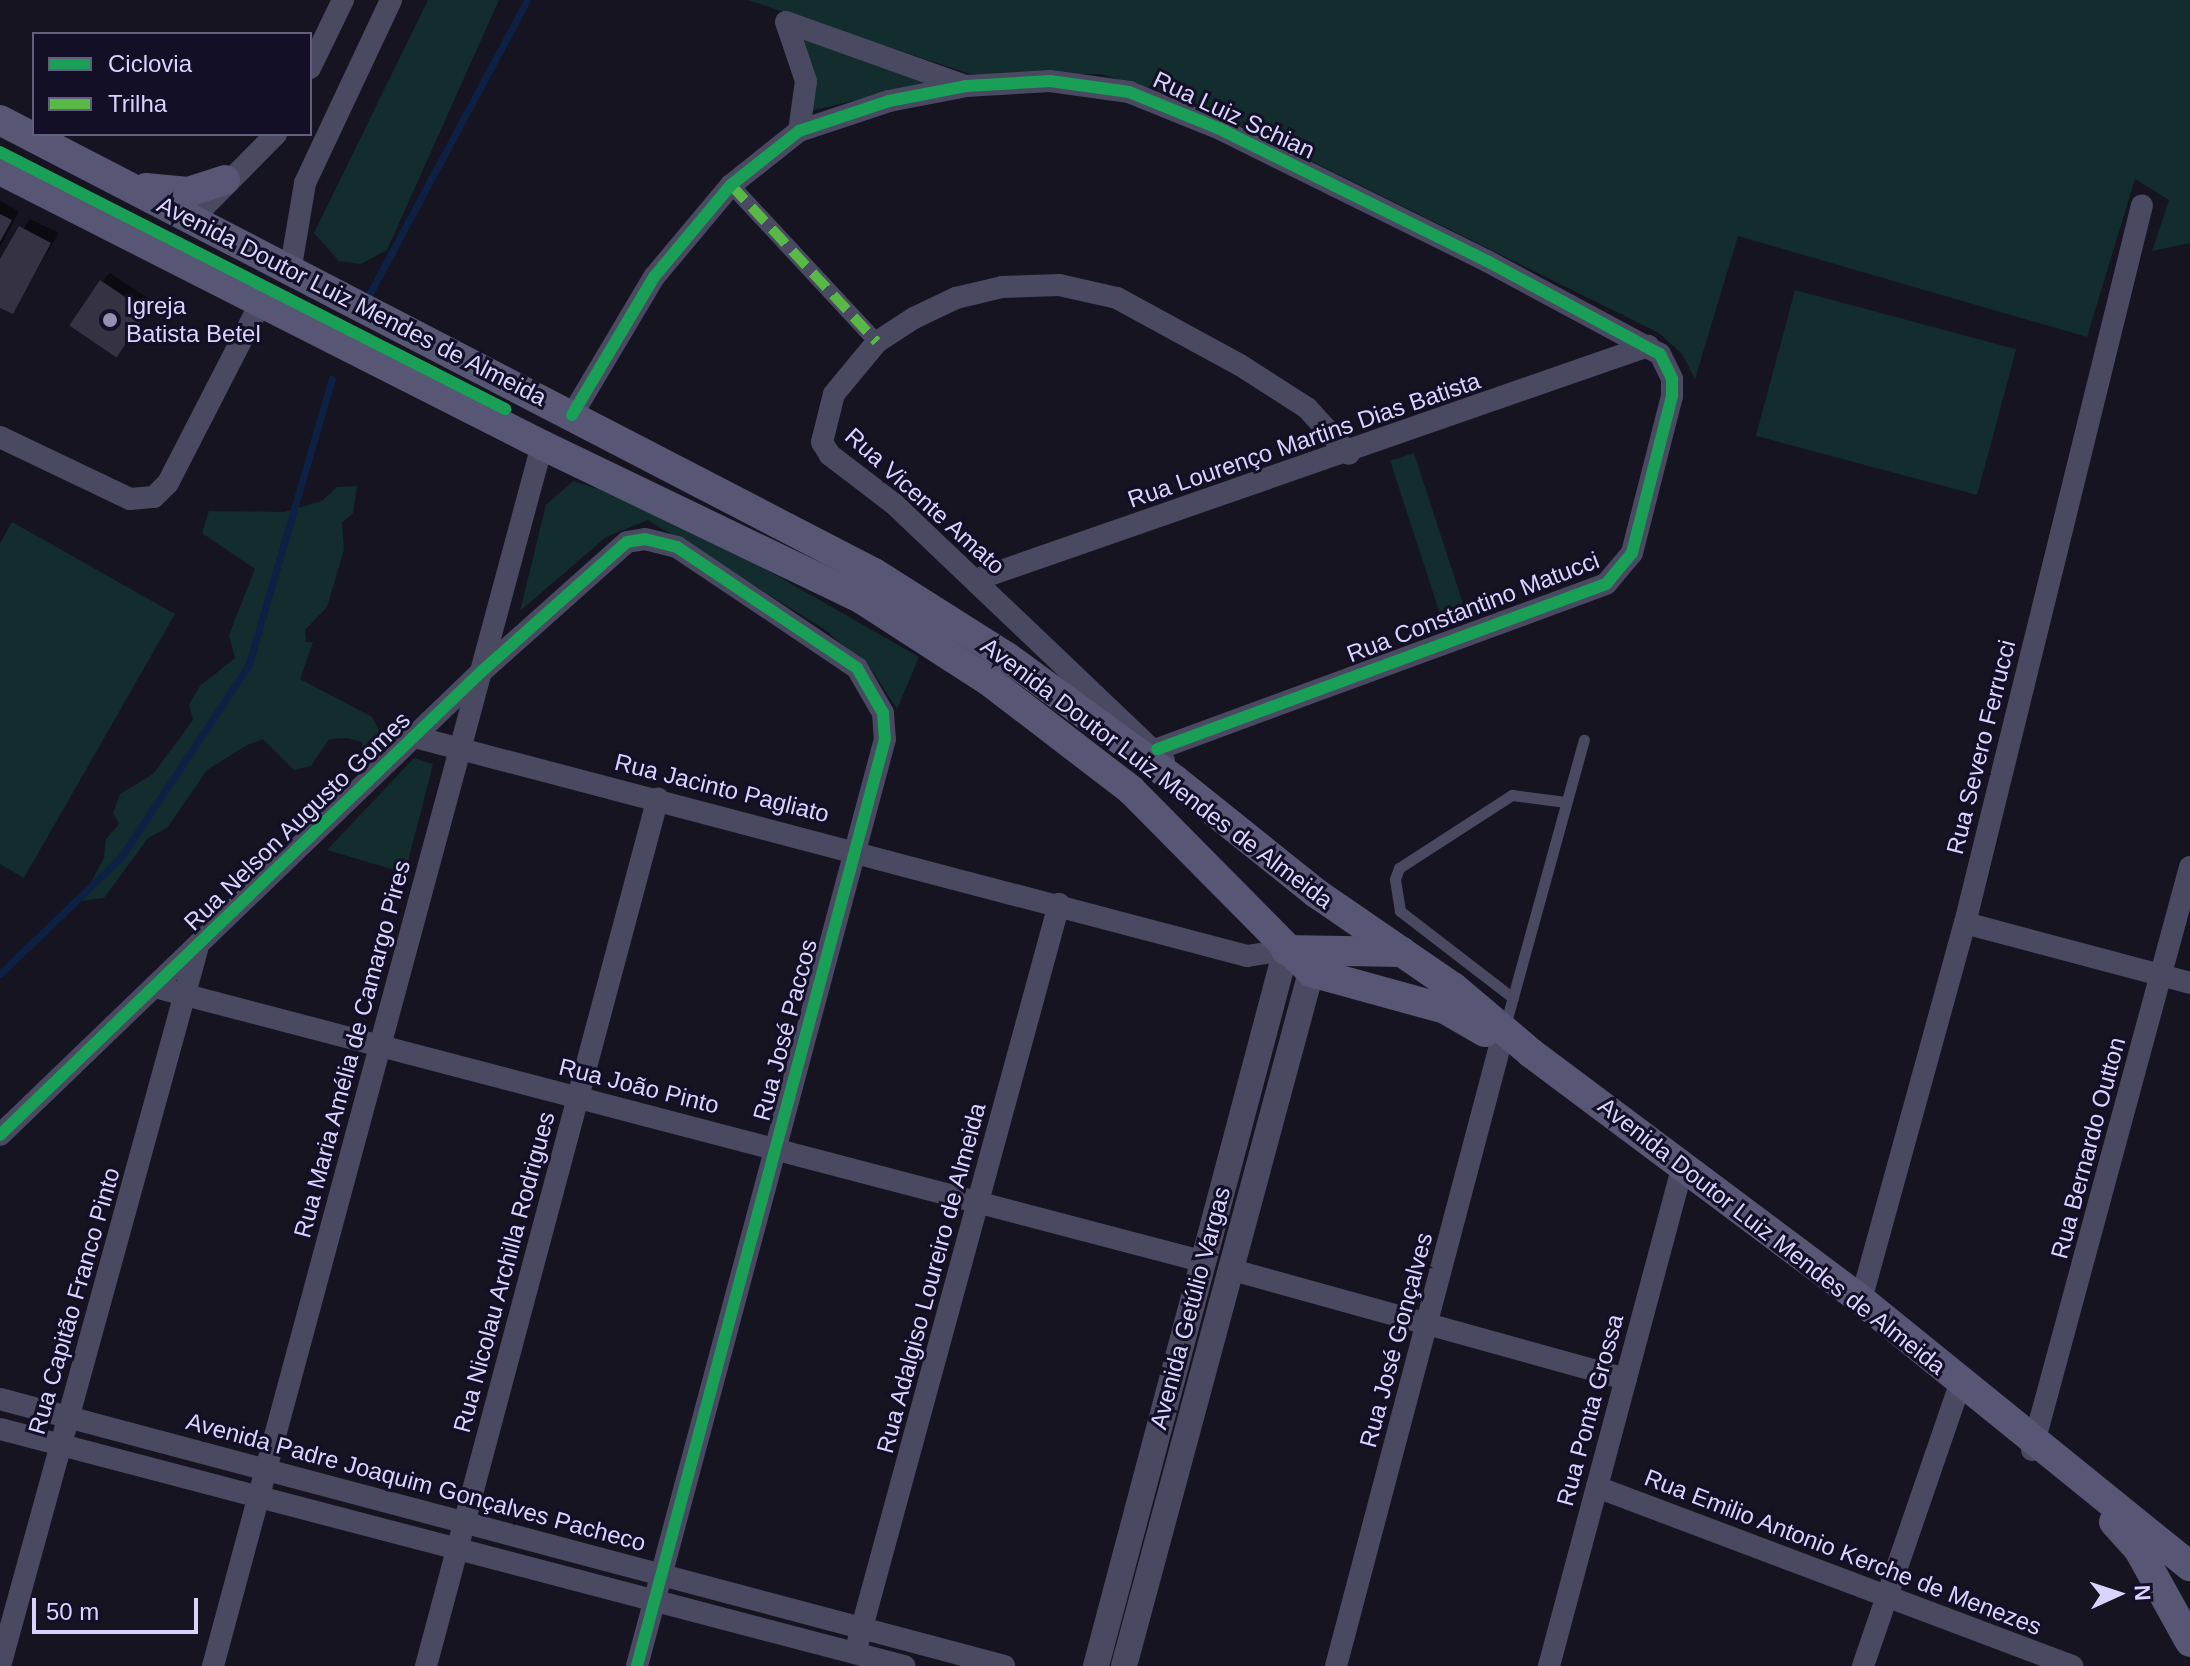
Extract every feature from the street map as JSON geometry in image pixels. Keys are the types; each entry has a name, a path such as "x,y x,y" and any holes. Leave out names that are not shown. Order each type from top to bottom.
{"main road":[{"name":"Avenida Doutor Luiz Mendes de Almeida","path":"0,120 874,573 1114,723 1175,780 1316,893 1402,952 1503,1034 1861,1300 2010,1423 2105,1512 2139,1550 2190,1642"},
{"name":"Avenida Doutor Luiz Mendes de Almeida","path":"0,170 542,445 860,598 989,681 1131,790 1286,950 1503,1034"},
{"path":"117,180 162,193 188,192 225,180"},
{"path":"191,220 188,244 195,270"},
{"path":"228,288 269,287 290,272"},
{"path":"1316,893 1321,924 1314,963 1402,952"},
{"name":"Avenida Doutor Luiz Mendes de Almeida","path":"2034,1446 2190,1566"}],"street":[{"path":"312,64 343,0"},
{"path":"290,272 305,183 391,0"},
{"path":"799,131 806,81 786,22 966,86"},
{"name":"Rua Luiz Schian","path":"572,415 654,277 731,185 799,131 889,101 966,86 1050,81 1129,92 1220,129 1648,346"},
{"path":"191,220 225,180 258,156 274,136"},
{"path":"731,185 877,342"},
{"name":"Rua Severo Ferrucci","path":"1861,1300 1965,923 2142,205"},
{"name":"Rua Vicente Amato","path":"1175,780 1157,749 1114,723 975,580 822,442 834,394 877,342 956,298 1002,287 1059,285 1117,298 1307,408 1349,454"},
{"path":"0,437 130,499 154,497 168,483 260,304"},
{"name":"Rua Lourenço Martins Dias Batista","path":"975,580 1349,454 1648,346"},
{"name":"Rua Constantino Matucci","path":"1157,749 1606,584 1622,571 1632,553 1672,396 1668,365 1648,346"},
{"name":"Rua Maria Amélia de Camargo Pires","path":"213,1666 542,445"},
{"name":"Rua José Paccos","path":"627,542 645,539 677,547 864,676 883,713 885,739 637,1666"},
{"name":"Rua Nelson Augusto Gomes","path":"0,1135 197,950 481,672 627,542"},
{"name":"Rua Jacinto Pagliato","path":"415,737 854,849 1247,956 1286,950"},
{"name":"Rua Nicolau Archilla Rodrigues","path":"426,1666 658,798"},
{"name":"Rua Bernardo Outton","path":"2034,1446 2190,867"},
{"name":"Rua Adalgiso Loureiro de Almeida","path":"854,1660 1059,904"},
{"path":"1965,923 2190,983"},
{"path":"1247,956 1263,942 1263,926"},
{"name":"Rua Capitão Franco Pinto","path":"0,1666 197,950"},
{"name":"Avenida Getúlio Vargas","path":"1096,1666 1286,950"},
{"name":"Avenida Getúlio Vargas","path":"1124,1666 1314,963"},
{"name":"Rua João Pinto","path":"155,987 1202,1261"},
{"name":"Rua José Gonçalves","path":"1336,1666 1503,1034"},
{"name":"Rua Ponta Grossa","path":"1549,1666 1682,1169"},
{"path":"1202,1261 1626,1379"},
{"path":"1863,1666 1961,1382"},
{"name":"Avenida Padre Joaquim Gonçalves Pacheco","path":"0,1399 1004,1666"},
{"path":"0,1429 654,1600 854,1660 904,1666"},
{"name":"Rua Emilio Antonio Kerche de Menezes","path":"1597,1487 2072,1666"}],"lane":[{"path":"1503,1034 1584,740"},
{"path":"1513,998 1400,911 1395,879 1399,868 1512,795 1566,802"}],"green space":[{"path":"428,0 499,0 387,250 361,264 339,261 314,233"},
{"path":"748,0 2190,0 2190,243 2152,251 2169,200 2135,179 2087,337 1738,236 1695,379 1682,354 1659,333 1184,98 1100,74 970,74"},
{"path":"803,33 934,82 810,111"},
{"path":"1795,290 2016,349 1977,495 1756,436"},
{"path":"1414,453 1466,613 1442,621 1390,461"},
{"path":"573,481 659,508 919,657 897,709 871,669 824,629 648,520 606,537 520,611 546,505"},
{"path":"357,486 353,513 342,522 344,550 327,607 305,630 306,642 313,642 300,679 372,717 380,732 373,763 364,765 362,742 347,738 329,739 311,766 294,770 263,739 247,745 207,770 167,828 148,838 104,898 81,901 104,858 106,839 119,824 113,813 120,794 153,774 193,720 189,704 200,686 235,658 229,635 255,569 202,533 209,511 284,512 322,501 337,487"},
{"path":"12,522 175,614 24,878 0,864 0,543"},
{"path":"414,758 433,764 405,873 327,850"}],"building":[{"path":"0,214 12,220 0,242"},
{"path":"19,226 51,243 13,314 0,308 0,259"},
{"name":"Igreja Batista Betel","path":"100,280 147,312 116,357 69,326"}],"waterway":[{"path":"370,293 527,0"},
{"path":"0,974 121,857 249,664 332,379"}],"marked path":[{"path":"731,185 877,342"}],"cycle path":[{"path":"572,415 654,277 731,185 799,131 889,101 966,86 1050,81 1129,92 1220,129 1487,261 1660,354 1672,379 1672,396 1632,553 1606,584 1157,749"},
{"path":"0,152 505,409"},
{"path":"0,1135 481,672 627,542 645,539 677,547 857,668 883,713 885,739 637,1666"}],"place":[{"name":"Igreja Batista Betel","path":"110,320"}]}
